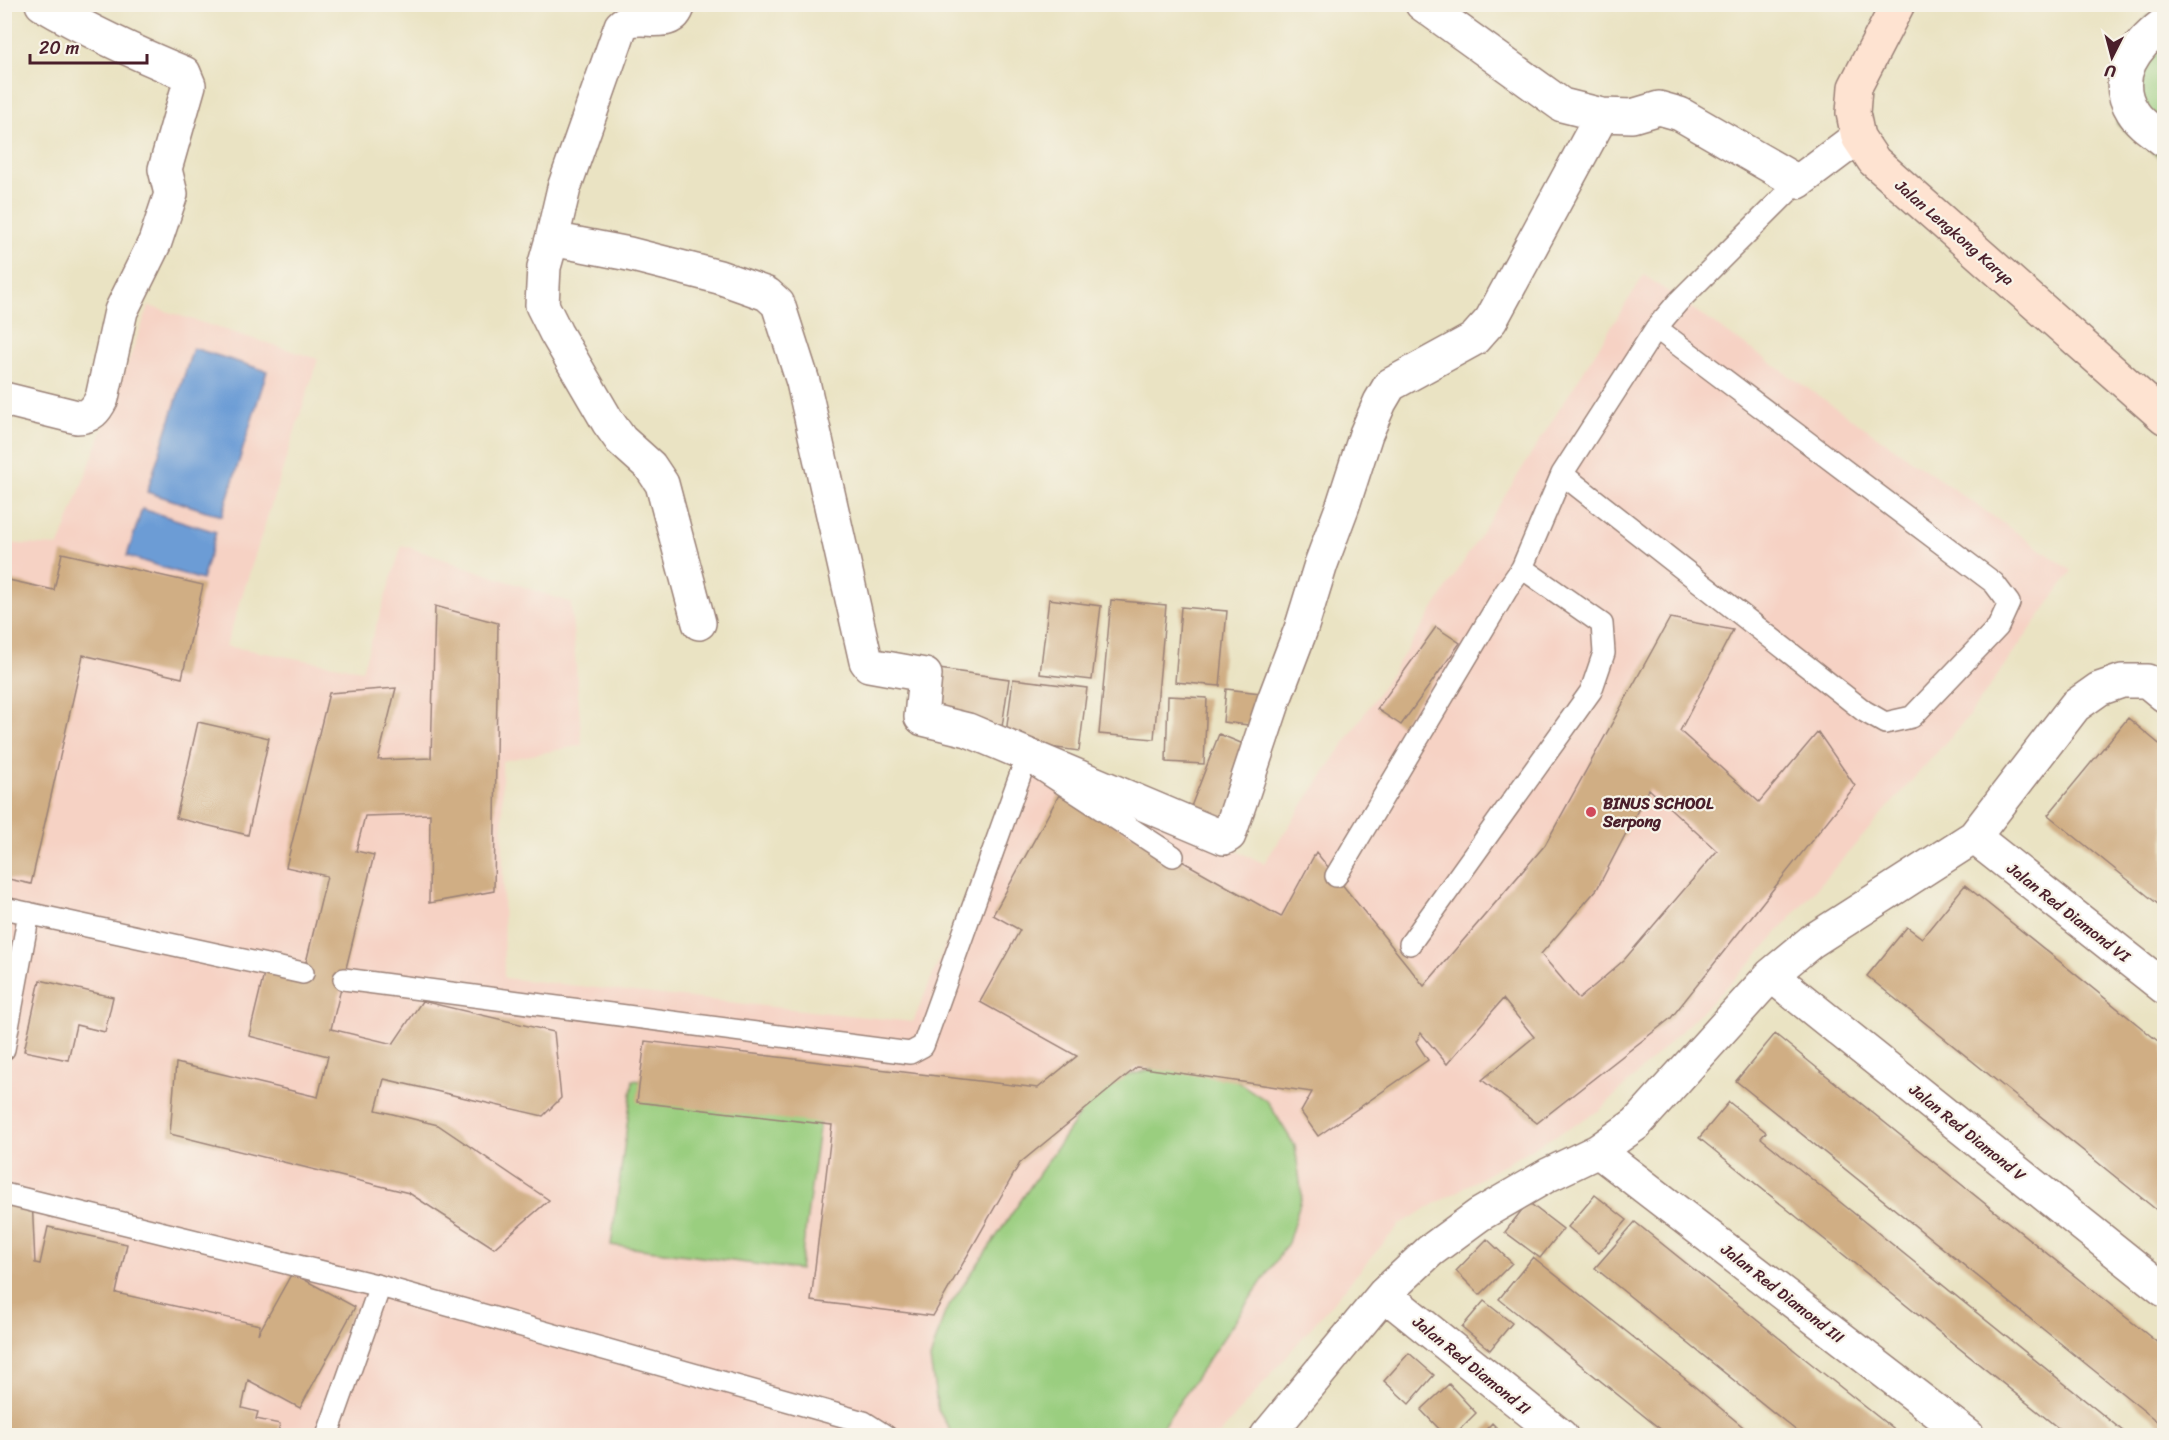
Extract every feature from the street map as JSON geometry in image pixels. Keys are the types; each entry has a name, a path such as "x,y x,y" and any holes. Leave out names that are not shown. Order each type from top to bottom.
{"street":[{"path":"4,399 77,417 85,417 97,408 102,398 121,311 155,242 171,194 165,169 189,85 184,73 81,27 42,4"},
{"path":"679,4 673,17 666,20 632,20 625,21 621,26 564,188 544,267 542,305 608,422 621,441 650,466 662,484 699,623"},
{"path":"1422,4 1562,105 1602,115 1632,116 1659,108 1680,114 1788,191 1858,137"},
{"name":"Jalan Lengkong Karya","path":"1898,4 1855,87 1853,113 1858,137 1874,161 2164,417"},
{"path":"2164,24 2128,62 2124,81 2132,111 2139,120 2164,140"},
{"path":"552,240 629,254 719,277 767,294 778,304 803,382 866,661 868,665 925,675 921,717 923,719 969,730 1224,838 1228,835 1301,628 1320,564 1343,505 1366,434 1380,402 1390,385 1474,339 1491,320 1602,115"},
{"path":"1267,1436 1384,1294 1430,1251 1479,1215 1548,1175 1598,1151 1636,1125 1770,975 1812,941 1974,837 2075,706 2098,689 2122,681 2147,681 2164,695"},
{"name":"Jalan Red Diamond VI","path":"1974,837 2164,987"},
{"name":"Jalan Red Diamond V","path":"1770,975 2164,1290"},
{"name":"Jalan Red Diamond III","path":"1598,1151 1968,1436"},
{"name":"Jalan Red Diamond II","path":"1384,1294 1561,1436"}],"lane":[{"path":"1336,876 1522,568 1562,474 1656,328 1691,288 1788,191"},
{"path":"1562,474 1864,711 1886,723 1912,717 1998,627 2009,603 1994,584 1656,328"},
{"path":"1410,944 1591,691 1604,653 1602,624 1522,568"},
{"path":"344,980 910,1053 923,1046 1022,770 1028,765 1034,765 1173,856"},
{"path":"4,908 303,973"},
{"path":"4,1049 29,913"},
{"path":"4,1194 380,1286 864,1422 886,1436"},
{"path":"327,1436 380,1286"}],"shaded area":[{"name":"BINUS SCHOOL Serpong","path":"1644,275 2072,571 1968,717 1747,967 1600,1110 1400,1224 1219,1435 5,1436 4,543 59,546 149,306 318,359 226,646 362,670 402,545 571,603 582,745 502,761 504,978 913,1022 1024,760 1264,863 1421,629"}],"green space":[{"path":"2164,11 2164,162 2117,124 2116,64 2146,17"},
{"path":"1175,1064 1225,1073 1268,1102 1295,1146 1302,1196 1288,1243 1157,1435 953,1435 938,1410 930,1359 945,1312 1085,1106 1125,1076"},
{"path":"633,1080 822,1105 800,1270 611,1245"}],"water":[{"path":"193,348 267,371 222,516 147,492"},
{"path":"142,509 216,532 202,580 127,556"}],"building":[{"path":"62,553 203,585 182,678 83,655 31,884 4,878 4,579 54,590"},
{"path":"1049,599 1101,606 1092,680 1040,674"},
{"path":"1111,600 1166,605 1154,739 1099,734"},
{"path":"435,606 498,623 494,891 429,903 430,814 365,816 356,851 374,855 331,1029 393,1044 422,1001 554,1032 561,1098 543,1116 384,1079 376,1110 438,1125 549,1200 494,1248 409,1193 170,1134 176,1063 318,1097 328,1056 249,1036 265,970 302,979 327,876 286,867 329,693 396,688 378,760 431,758"},
{"path":"1181,607 1227,611 1220,686 1175,682"},
{"path":"1670,618 1733,630 1680,731 1759,802 1818,732 1855,786 1671,1018 1537,1123 1482,1080 1534,1037 1503,999 1447,1064 1421,1033 1416,1042 1428,1060 1318,1136 1301,1112 1312,1092 1137,1067 1020,1163 933,1316 811,1301 832,1125 637,1102 645,1041 1038,1088 1077,1056 980,1002 1020,930 993,915 1059,795 1281,917 1316,852 1424,986 1545,845","holes":["1649,789 1717,851 1624,960 1579,999 1541,954 1597,889"]},
{"path":"1436,627 1460,643 1401,725 1377,709"},
{"path":"932,668 1009,679 1002,727 925,717"},
{"path":"1013,679 1087,688 1079,751 1005,741"},
{"path":"1226,689 1260,693 1257,726 1223,722"},
{"path":"1168,696 1207,698 1204,764 1166,762"},
{"path":"2128,718 2164,748 2164,909 2048,815"},
{"path":"198,722 269,738 248,835 176,818"},
{"path":"1219,734 1253,748 1221,830 1187,817"},
{"path":"1965,885 2164,1046 2164,1216 1867,976 1907,927 1922,938"},
{"path":"40,980 113,997 105,1032 76,1025 68,1060 24,1051"},
{"path":"1775,1034 2164,1348 2164,1427 1736,1081"},
{"path":"1729,1102 1766,1132 1761,1138 2129,1436 2068,1436 1699,1138"},
{"path":"1595,1195 1627,1220 1599,1253 1568,1227"},
{"path":"32,1198 35,1263 40,1264 48,1227 127,1244 116,1293 260,1325 258,1334 292,1273 355,1307 300,1408 248,1380 242,1408 258,1412 256,1419 280,1424 277,1436 4,1436 4,1199"},
{"path":"1528,1202 1563,1229 1540,1258 1505,1232"},
{"path":"1635,1222 1902,1436 1803,1436 1788,1424 1595,1268"},
{"path":"1487,1239 1512,1263 1480,1295 1456,1271"},
{"path":"1533,1257 1754,1436 1669,1436 1499,1299"},
{"path":"1484,1301 1512,1323 1490,1350 1462,1327"},
{"path":"1409,1353 1434,1375 1409,1404 1384,1381"},
{"path":"1449,1384 1476,1413 1453,1436 1446,1436 1421,1410"},
{"path":"1492,1423 1505,1436 1480,1436"}],"place":[{"name":"BINUS SCHOOL Serpong","path":"1591,812"}]}
